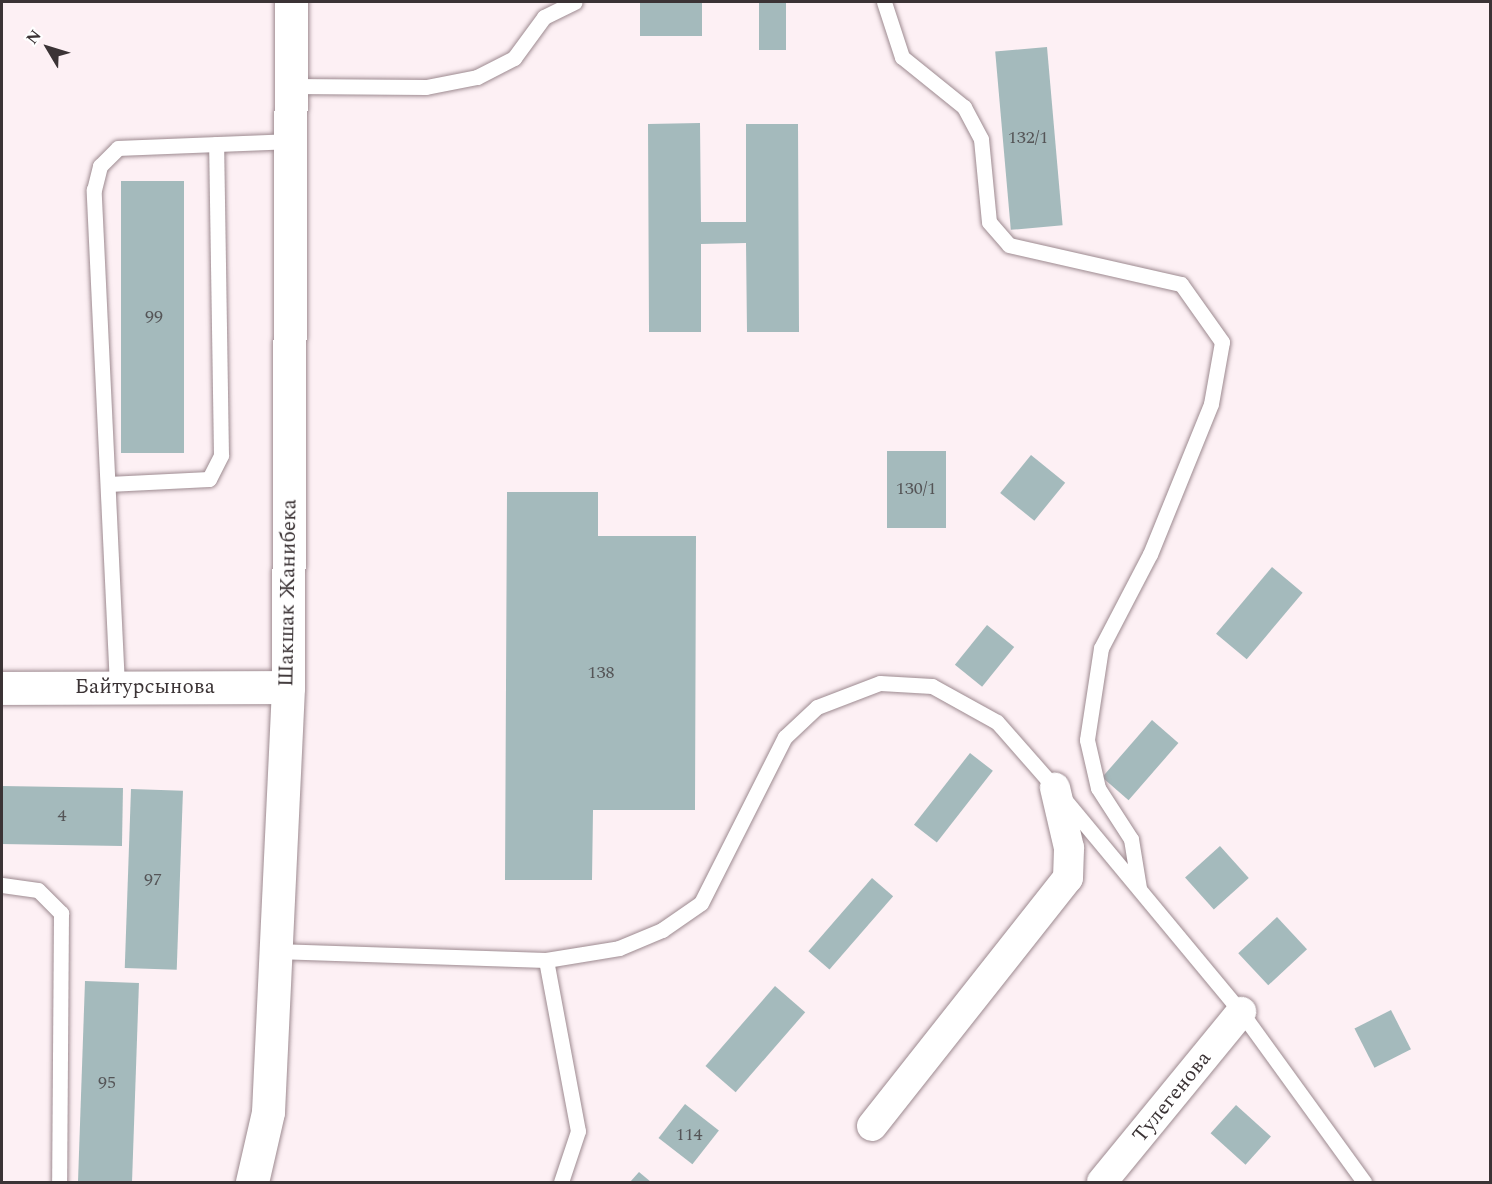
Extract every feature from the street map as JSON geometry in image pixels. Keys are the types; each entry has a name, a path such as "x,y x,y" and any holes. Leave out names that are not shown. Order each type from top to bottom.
{"main road":[{"name":"Шакшак Жанибека","path":"252,1182 268,1112 288,687 291,2"},
{"name":"Байтурсынова","path":"2,688 288,687"}],"street":[{"path":"872,1126 1068,878 1069,848 1055,788"},
{"name":"Тулегенова","path":"1102,1182 1241,1012"}],"lane":[{"path":"292,86 426,87 477,77 514,58 544,17 575,2"},
{"path":"884,2 902,57 964,107 981,139 990,222 1009,245 1181,284 1222,342 1211,404 1150,554 1099,659 1087,740 1098,788 1131,839 1139,888"},
{"path":"117,686 94,190 100,166 118,148 292,141"},
{"path":"108,484 209,479 221,455 216,144"},
{"path":"275,951 546,960 619,948 662,930 701,903 785,736 817,707 880,682 932,686 997,722 1055,788 1241,1012 1364,1182"},
{"path":"2,885 38,890 61,913 59,1182"},
{"path":"546,960 578,1131 561,1182"}],"building":[{"path":"640,2 702,2 702,36 640,36"},
{"path":"759,2 786,2 786,50 759,50"},
{"path":"1047,47 1063,225 1011,230 995,52"},
{"path":"700,123 701,222 746,222 746,124 798,124 799,332 747,332 746,243 701,244 701,332 649,332 648,124"},
{"path":"121,181 184,181 184,453 121,453"},
{"path":"887,451 946,451 946,528 887,528"},
{"path":"1031,455 1065,483 1034,521 1000,493"},
{"path":"507,492 598,492 598,536 696,536 695,810 593,810 592,880 505,880"},
{"path":"1272,567 1303,593 1247,659 1216,634"},
{"path":"987,625 1014,647 982,687 955,665"},
{"path":"1152,720 1178,743 1129,800 1102,777"},
{"path":"970,753 993,771 937,843 914,825"},
{"path":"2,786 123,788 122,846 2,844"},
{"path":"131,789 183,791 177,970 125,968"},
{"path":"1220,846 1249,878 1214,909 1185,877"},
{"path":"872,878 893,896 829,970 808,951"},
{"path":"1277,917 1307,949 1268,985 1238,953"},
{"path":"85,981 139,983 132,1182 78,1182"},
{"path":"775,986 805,1012 736,1092 705,1066"},
{"path":"1391,1010 1411,1049 1374,1068 1354,1029"},
{"path":"685,1104 719,1130 692,1164 659,1138"},
{"path":"1236,1105 1271,1136 1246,1165 1211,1133"},
{"path":"639,1172 651,1182 630,1182"}]}
